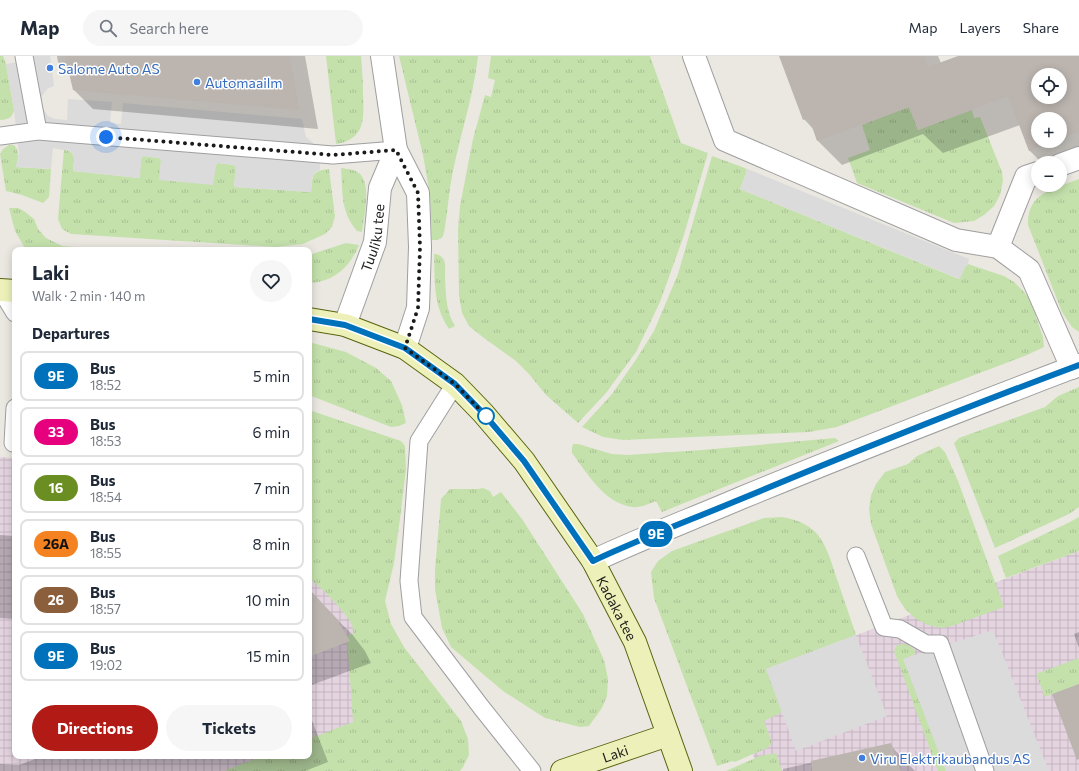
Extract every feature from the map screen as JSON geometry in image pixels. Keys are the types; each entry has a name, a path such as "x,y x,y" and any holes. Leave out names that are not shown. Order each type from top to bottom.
{"main road":[{"name":"Kadaka tee","path":"312,320 345,325 405,348 455,384 483,413 524,461 593,561 635,642 681,771"},
{"name":"Laki","path":"562,771 668,734"}],"street":[{"path":"382,56 396,150 418,193 420,247 418,308 405,348"},
{"path":"593,561 628,544 791,478 1076,366 1029,270 998,247 956,240 725,140 694,56"},
{"name":"Tuuliku tee","path":"345,325 375,242 380,188 396,150"},
{"path":"1067,162 1079,158"},
{"path":"998,247 1026,177 1031,175"}],"lane":[{"path":"24,56 38,132"},
{"path":"0,136 38,132 333,155 396,150"},
{"path":"3,288 12,307"},
{"path":"455,384 419,441 410,581 413,617 481,707 532,771"},
{"path":"856,556 884,627 900,629 926,644 940,644 985,771"}],"shaded area":[{"path":"15,56 50,56 54,86 47,89 42,96 42,103 48,116 55,119 67,120 68,99 112,102 110,123 121,124 123,103 302,119 306,137 314,144 319,145 320,170 315,172 312,178 311,192 234,187 236,167 234,165 218,163 216,165 213,185 159,180 161,160 159,158 143,156 141,159 140,178 73,171 73,154 69,151 53,148 51,169 16,167 19,153 14,110 6,64 17,62"},
{"path":"745,168 969,259 968,264 965,267 960,279 740,189 747,171"},
{"path":"0,457 12,458 12,759 312,759 312,570 358,593 427,728 294,771 0,771"},
{"path":"1079,551 1079,771 759,771 727,684"},
{"path":"993,630 1049,771 946,771 903,659"},
{"path":"856,635 887,716 796,751 766,669"}],"green space":[{"path":"0,56 3,56 6,64 14,110 9,118 0,120"},
{"path":"326,56 361,56 363,79 363,119 358,132 353,137 336,144"},
{"path":"399,56 478,56 476,73 453,171 444,234 438,240 432,240 430,195 423,155"},
{"path":"491,56 650,56 681,143 708,153 683,238 660,302 636,352 606,393 578,423 546,395 516,361 469,326 462,313 459,295 458,230 460,206 473,139 485,95 491,97 495,80 488,78"},
{"path":"909,107 918,130 972,110 974,118 980,117 1002,172 1003,181 1000,195 994,206 984,215 974,221 954,223 857,183 848,158 870,150 862,125"},
{"path":"9,145 14,145 18,153 16,167 51,169 49,197 43,203 6,191 0,154 3,149"},
{"path":"64,149 73,154 73,171 139,178 141,159 143,156 159,158 161,160 160,180 216,165 218,163 234,165 236,167 234,187 311,192 315,173 329,169 335,216 332,227 325,234 303,244 276,247 71,234 62,229 58,219"},
{"path":"712,156 745,168 747,171 740,189 959,279 968,264 1004,276 1014,282 1034,304 1036,317 1043,337 1044,347 1027,355 837,427 809,432 623,440 603,437 582,427 612,394 654,331 678,274"},
{"path":"341,168 353,170 359,173 363,178 366,201 362,232 357,231 345,209 342,193"},
{"path":"1079,179 1079,332 1072,327 1062,312 1028,225 1032,205 1037,199 1046,192 1067,192 1067,183"},
{"path":"9,208 18,208 34,219 38,229 46,238 62,246 76,247 24,247 15,231"},
{"path":"346,243 359,245 351,260 340,272 326,280 312,283 312,254"},
{"path":"434,254 441,256 445,262 447,303 455,326 449,329 437,302"},
{"path":"312,343 346,352 376,368 391,381 402,405 406,423 391,427 312,396"},
{"path":"1079,387 1079,507 1069,514 995,548 954,443 959,438 1045,407 1058,396"},
{"path":"312,411 401,441 405,446 406,469 400,519 394,563 385,601 391,624 404,647 461,721 468,739 469,755 460,771 224,771 255,759 312,759 312,738 353,722 347,636 353,634 352,625 333,600 312,581"},
{"path":"835,438 839,441 662,512 656,501 644,506 632,507 613,500 590,478 572,453 573,444 578,444 612,454 627,455"},
{"path":"939,446 945,452 958,481 1004,607 952,626 942,628 928,625 916,619 905,609 897,596 871,524 869,509 871,495 876,484 885,472 908,464 917,456"},
{"path":"483,488 490,491 493,497 501,492 522,519 583,614 604,660 608,679 607,696 602,708 589,726 580,727 545,718 503,691 451,647 442,628 435,589 435,570 441,499 450,489"},
{"path":"782,517 806,525 818,535 822,541 831,561 856,635 766,669 782,712 764,721 772,743 767,748 735,762 733,761 717,766 654,598 651,572 658,561 672,551 764,518"},
{"path":"1079,517 1079,551 1006,578 998,556"},
{"path":"901,644 911,646 914,649 915,654 904,659 946,771 938,771 894,651 897,645"},
{"path":"1079,658 1079,684 1045,697 1036,674"},
{"path":"776,753 782,771 726,771 760,756"}],"building":[{"path":"65,56 290,56 299,110 73,90"},
{"path":"779,56 924,56 928,67 958,56 1079,56 1079,132 1067,136 1067,112 1031,112 1031,148 1037,148 1029,151 1008,96 918,130 909,107 817,141 809,118 803,120"},
{"path":"312,592 337,619 350,641 312,656"},
{"path":"1079,684 1079,759 1077,760 1052,694"},
{"name":"Viru Elektrikaubandus AS","path":"891,743 901,771 812,771 811,761"}],"bus line":[{"name":"9E","path":"312,320 345,325 405,348 455,384 483,413 524,461 593,561 628,544 791,478 1079,365"}],"place":[{"name":"Salome Auto AS","path":"50,68"},
{"name":"Automaailm","path":"197,82"},
{"name":"Viru Elektrikaubandus AS","path":"862,758"}],"route":[{"path":"106,137 333,155 396,150 418,193 420,247 418,308 405,348 455,384 486,416"}]}
